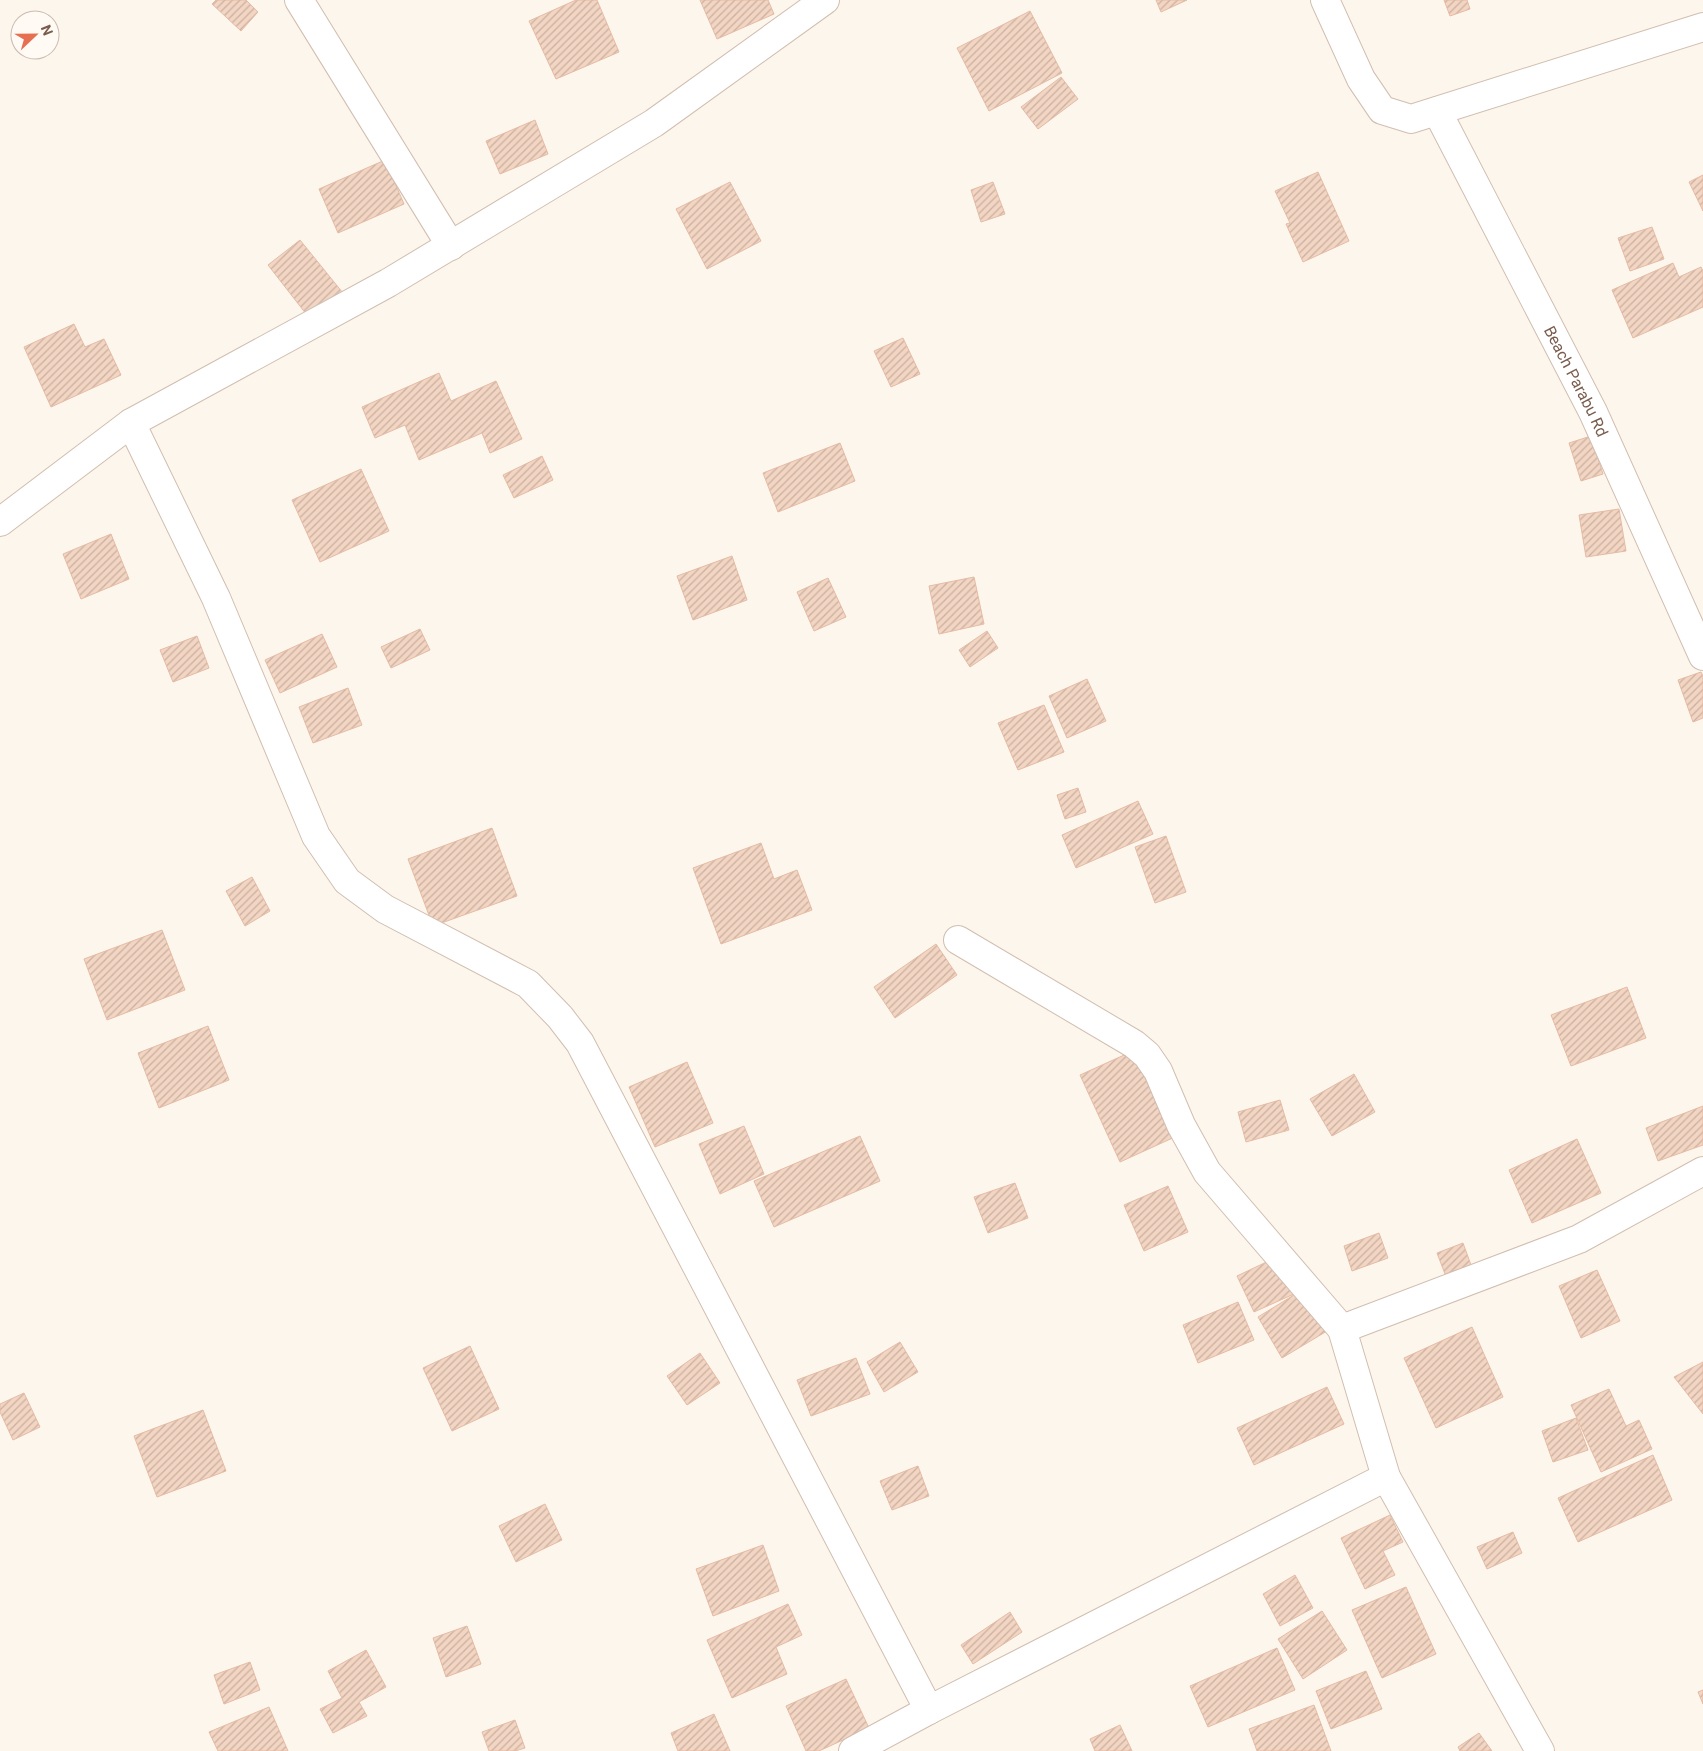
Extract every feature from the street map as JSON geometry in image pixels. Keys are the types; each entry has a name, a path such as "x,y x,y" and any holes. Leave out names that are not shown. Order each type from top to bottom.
{"street":[{"path":"299,0 450,246"},
{"path":"0,522 131,423 388,283 654,123 825,0"},
{"path":"1325,0 1361,79 1382,110 1411,119 1703,27"},
{"name":"Beach Parabu Rd","path":"1437,111 1593,412 1703,656"},
{"path":"131,423 216,598 316,836 347,881 385,909 528,984 560,1017 580,1043 929,1710"},
{"path":"958,940 1134,1044 1147,1055 1158,1070 1181,1125 1207,1172 1342,1329 1386,1477 1540,1751"},
{"path":"1342,1329 1579,1239 1703,1171"},
{"path":"853,1751 929,1710 1386,1477"}],"building":[{"path":"216,0 246,0 258,12 241,31 212,4"},
{"path":"576,0 597,0 619,52 556,79 529,21"},
{"path":"700,0 768,0 774,14 717,39"},
{"path":"1156,0 1187,0 1161,12"},
{"path":"1444,0 1467,0 1470,9 1450,16"},
{"path":"1030,11 1062,73 989,111 957,48"},
{"path":"1061,77 1078,99 1038,129 1021,107"},
{"path":"535,120 548,154 500,174 486,141"},
{"path":"385,160 404,204 338,233 319,189"},
{"path":"1318,172 1349,241 1303,262 1286,224 1290,223 1275,191"},
{"path":"1703,175 1703,211 1689,182"},
{"path":"730,182 761,241 707,269 676,209"},
{"path":"993,182 1005,214 981,222 971,190"},
{"path":"1652,227 1664,259 1630,271 1618,238"},
{"path":"300,240 343,293 310,319 268,265"},
{"path":"1673,263 1679,277 1701,267 1703,271 1703,307 1633,338 1612,290"},
{"path":"74,324 85,347 104,339 121,375 51,407 24,347"},
{"path":"903,338 920,374 891,387 874,351"},
{"path":"439,373 451,401 496,381 522,439 490,453 482,433 419,460 405,425 375,438 362,407"},
{"path":"1591,436 1603,474 1581,481 1569,443"},
{"path":"840,443 855,481 778,512 763,473"},
{"path":"542,456 553,480 514,498 503,475"},
{"path":"361,469 389,531 320,562 292,500"},
{"path":"1619,509 1626,551 1586,557 1579,515"},
{"path":"111,534 129,579 81,599 63,554"},
{"path":"732,556 747,600 693,620 677,576"},
{"path":"974,577 984,624 939,634 929,586"},
{"path":"828,578 846,617 814,631 797,592"},
{"path":"420,629 430,650 391,668 381,647"},
{"path":"987,631 998,648 970,667 959,650"},
{"path":"322,634 337,667 280,693 265,660"},
{"path":"197,636 209,668 173,682 160,650"},
{"path":"1701,672 1703,676 1703,718 1693,722 1678,680"},
{"path":"1087,679 1106,721 1067,738 1049,696"},
{"path":"348,688 362,725 313,743 299,707"},
{"path":"1044,705 1064,752 1018,770 998,723"},
{"path":"1078,788 1086,812 1065,819 1057,795"},
{"path":"1138,801 1153,834 1076,868 1062,835"},
{"path":"492,828 517,896 433,926 408,859"},
{"path":"1166,836 1186,892 1155,903 1135,847"},
{"path":"761,843 774,879 797,870 812,910 721,944 693,868"},
{"path":"252,877 270,911 245,926 226,891"},
{"path":"162,930 185,990 107,1020 84,959"},
{"path":"936,944 957,975 895,1018 874,987"},
{"path":"1627,987 1646,1038 1571,1066 1551,1015"},
{"path":"208,1026 229,1080 159,1108 138,1053"},
{"path":"1133,1051 1155,1099 1159,1097 1177,1136 1120,1162 1080,1075"},
{"path":"687,1062 713,1123 655,1147 629,1087"},
{"path":"1354,1074 1375,1112 1332,1136 1310,1099"},
{"path":"1280,1100 1289,1130 1246,1142 1238,1112"},
{"path":"1703,1106 1703,1145 1658,1161 1646,1128"},
{"path":"744,1126 764,1174 720,1194 699,1144"},
{"path":"860,1136 880,1181 774,1227 754,1181"},
{"path":"1577,1139 1601,1193 1532,1223 1509,1170"},
{"path":"1015,1183 1028,1218 988,1233 974,1197"},
{"path":"1168,1186 1188,1232 1144,1251 1124,1205"},
{"path":"1379,1233 1388,1258 1352,1271 1344,1246"},
{"path":"1463,1243 1471,1265 1445,1274 1437,1253"},
{"path":"1277,1257 1294,1294 1254,1312 1237,1276"},
{"path":"1597,1270 1620,1321 1581,1338 1559,1286"},
{"path":"1302,1290 1327,1331 1282,1358 1258,1317"},
{"path":"1238,1302 1254,1340 1198,1363 1183,1325"},
{"path":"1472,1327 1503,1397 1436,1428 1404,1358"},
{"path":"900,1342 918,1372 884,1392 867,1362"},
{"path":"470,1346 499,1409 452,1431 423,1368"},
{"path":"700,1353 720,1383 687,1405 667,1376"},
{"path":"856,1358 870,1394 811,1416 797,1380"},
{"path":"1703,1362 1703,1414 1674,1377"},
{"path":"1327,1387 1344,1424 1254,1465 1237,1428"},
{"path":"1609,1389 1626,1426 1639,1420 1652,1449 1601,1472 1571,1405"},
{"path":"24,1393 40,1427 13,1440 0,1412 0,1404"},
{"path":"203,1410 226,1471 157,1497 134,1436"},
{"path":"1576,1418 1588,1450 1553,1462 1542,1431"},
{"path":"1653,1455 1672,1500 1578,1542 1558,1498"},
{"path":"918,1466 929,1496 892,1510 880,1481"},
{"path":"545,1504 562,1540 516,1562 499,1526"},
{"path":"1390,1515 1403,1542 1383,1551 1395,1575 1365,1589 1341,1538"},
{"path":"1513,1532 1522,1553 1487,1569 1477,1547"},
{"path":"763,1545 779,1591 713,1616 696,1569"},
{"path":"1295,1575 1313,1608 1280,1626 1263,1594"},
{"path":"1406,1587 1436,1654 1382,1678 1352,1610"},
{"path":"788,1604 802,1635 776,1647 787,1674 732,1698 707,1640"},
{"path":"1322,1611 1347,1650 1303,1679 1278,1639"},
{"path":"1010,1612 1022,1632 973,1664 961,1645"},
{"path":"467,1626 481,1664 446,1677 433,1638"},
{"path":"1277,1648 1295,1690 1208,1727 1190,1686"},
{"path":"366,1650 386,1687 359,1702 367,1716 333,1733 320,1709 342,1698 328,1671"},
{"path":"250,1662 260,1690 224,1704 214,1675"},
{"path":"1366,1671 1382,1709 1331,1729 1316,1691"},
{"path":"846,1679 869,1728 819,1751 806,1751 786,1706"},
{"path":"1703,1690 1703,1704 1698,1692"},
{"path":"1314,1705 1331,1751 1257,1751 1249,1729"},
{"path":"269,1707 288,1751 218,1751 209,1732"},
{"path":"714,1714 730,1751 678,1751 671,1733"},
{"path":"515,1720 525,1748 515,1751 489,1751 482,1732"},
{"path":"1120,1725 1132,1751 1095,1751 1090,1739"},
{"path":"1479,1733 1492,1751 1460,1751 1458,1747"}]}
